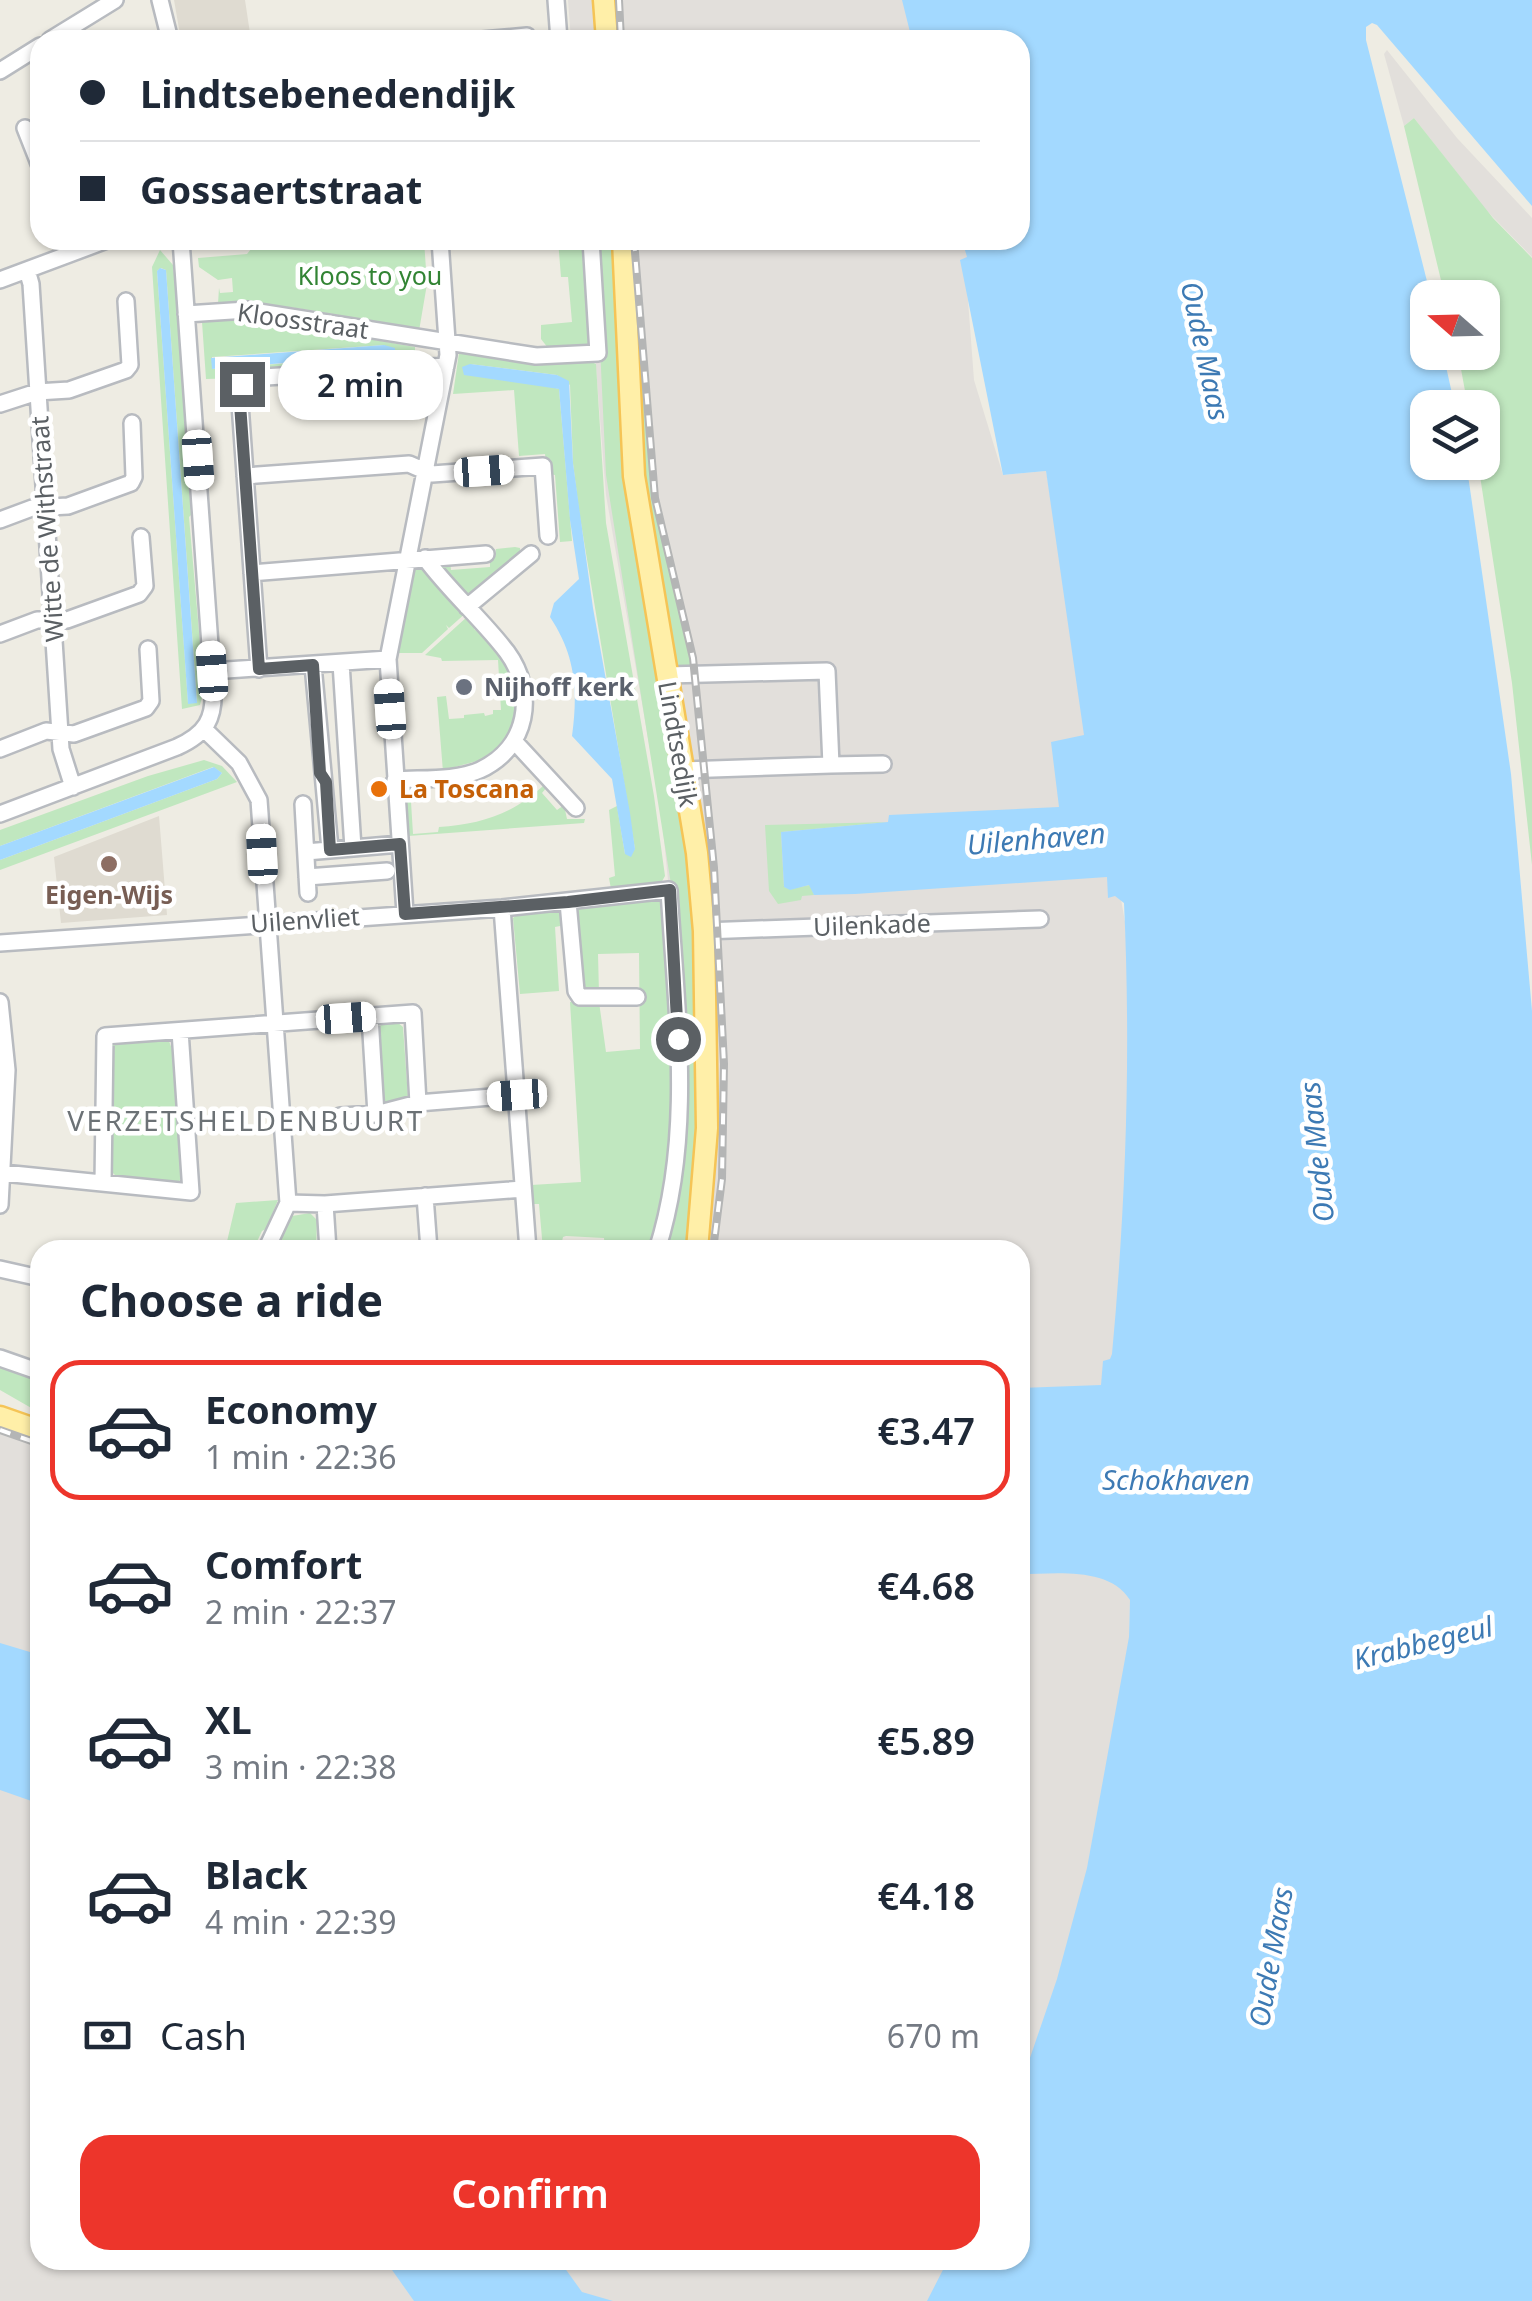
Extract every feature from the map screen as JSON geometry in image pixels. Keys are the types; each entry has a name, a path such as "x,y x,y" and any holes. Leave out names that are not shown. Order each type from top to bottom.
{"main road":[{"path":"604,0 606,30"},
{"name":"Lindtsedijk","path":"623,250 634,476 696,853 704,931 707,1128 698,1240"},
{"path":"0,1417 30,1428"}],"street":[{"path":"66,30 115,0"},
{"path":"160,0 168,30"},
{"path":"556,0 559,30"},
{"path":"0,71 30,52"},
{"path":"25,128 30,141"},
{"path":"0,280 27,270 52,270 68,250"},
{"path":"0,814 177,747 204,730 212,716 182,250"},
{"path":"405,914 388,659 446,366 441,250"},
{"name":"Kloosstraat","path":"186,314 247,310 536,356 598,352 592,250"},
{"name":"Witte de Withstraat","path":"27,270 61,749 73,786"},
{"path":"0,404 37,392 69,390 126,370 130,364 126,300"},
{"path":"259,669 239,390 242,384 248,378 446,366"},
{"path":"0,520 32,508 68,506 131,483 132,423"},
{"path":"245,476 409,464 424,472 443,474 543,466 548,536"},
{"path":"0,634 37,620 67,620 139,594 145,586 140,537"},
{"path":"252,573 486,554"},
{"path":"467,607 531,554"},
{"path":"395,780 455,776 480,770 515,742 526,708 521,680 509,655 425,558"},
{"path":"0,749 46,731 74,734 146,708 151,702 148,649"},
{"path":"212,671 388,659"},
{"path":"340,663 353,848"},
{"path":"313,665 320,773 326,782 336,875"},
{"path":"667,675 826,671 831,766"},
{"path":"204,730 240,763 259,800 288,1203 271,1240"},
{"path":"515,742 576,808"},
{"path":"683,770 884,764"},
{"path":"303,804 308,885 336,875 387,871"},
{"path":"306,852 400,844"},
{"name":"Uilenvliet","path":"0,943 502,908 670,890 678,1122 675,1178 660,1240"},
{"path":"568,902 576,991 580,997 637,996"},
{"path":"502,908 527,1240"},
{"name":"Uilenkade","path":"704,931 1040,919"},
{"path":"0,1205 6,1070 1,1007"},
{"path":"103,1183 105,1036 412,1013 418,1103"},
{"path":"370,1017 376,1114"},
{"path":"3,1173 191,1192 180,1031"},
{"path":"340,1116 376,1114 418,1103 517,1095"},
{"path":"288,1203 325,1204 524,1188"},
{"path":"425,1196 428,1240"},
{"path":"325,1204 327,1240"},
{"path":"0,1269 30,1276"},
{"path":"0,1358 30,1368"}],"shaded area":[{"path":"174,0 245,0 250,30 179,30"},
{"path":"568,0 915,0 922,30 570,30"},
{"path":"1387,50 1457,138 1532,218 1532,257 1486,210 1414,118 1404,126 1384,54"},
{"path":"587,250 968,250 975,286 967,287 974,380 1003,475 1046,471 1142,1019 1124,1894 1030,2097 1030,1240 664,1240 692,1126 662,819 606,495"},
{"name":"Eigen-Wijs","path":"159,816 167,915 61,923 54,857"},
{"path":"0,1407 30,1418 30,2270 950,2270 936,2301 0,2301"}],"green space":[{"path":"1414,118 1493,218 1532,258 1532,865 1512,683 1481,480 1500,480 1500,390 1465,390 1461,370 1500,370 1500,280 1441,280 1404,126"},
{"path":"160,250 173,265 204,689 200,705 182,709 152,267","holes":["166,270 197,702 188,703 157,271"]},
{"name":"Kloos to you","path":"250,250 425,250 427,284 419,331 294,308 218,304 219,288 220,293 233,292 232,278 218,280 199,267 198,258 247,254"},
{"path":"559,250 585,250 590,343 587,345 548,348 541,339 541,325 572,322 568,277 561,277"},
{"path":"595,250 618,250 693,877 702,1082 692,1240 665,1240 676,1197 673,897 606,475"},
{"path":"256,319 415,347 415,362 269,369 240,378 206,379 202,322","holes":["384,345 392,355 212,369 212,357"]},
{"path":"639,326 655,502 691,668 677,669 671,663 646,521 635,351"},
{"path":"459,353 529,363 587,360 596,364 606,523 654,796 665,876 661,883 611,889 609,878 615,876 609,810 617,806 625,854 635,849 579,511 570,385 557,375 470,364 559,389 572,541 560,542 555,475 547,474 545,454 519,456 514,390 453,394"},
{"path":"520,548 520,556 471,600 436,561 450,560 451,570 490,567 490,557 495,557 496,549"},
{"path":"418,562 467,612 449,628 446,625 448,629 422,653 397,653 414,563"},
{"path":"468,616 508,670 514,687 514,722 507,738 494,752 443,772 437,697 446,696 449,719 484,713 485,716 501,710 498,660 442,661 425,655"},
{"path":"204,760 222,766 237,782 0,870 0,860 217,779 222,773 213,767 0,846 0,830 148,776"},
{"path":"545,784 542,793 557,810 564,805 567,819 585,819 584,823 408,836 404,786 410,786 413,834 438,832 439,827 496,816"},
{"path":"889,822 781,832 784,887 810,885 814,895 778,904 769,891 765,825"},
{"path":"662,896 665,900 673,1086 671,1169 655,1240 566,1236 562,1240 542,1240 539,1204 532,1204 531,1185 581,1182 570,1002 599,1002 606,1052 640,1049 639,953 598,954 599,993 583,993 575,909"},
{"path":"563,913 565,925 555,927 559,991 520,994 513,918 518,914"},
{"path":"397,1022 403,1027 408,1097 384,1104 377,1026"},
{"path":"161,1037 169,1041 174,1055 182,1176 173,1184 119,1179 109,1169 112,1045 122,1040"},
{"path":"278,1200 258,1240 227,1240 236,1203"},
{"path":"310,1213 317,1220 316,1240 280,1240 292,1216"},
{"path":"0,1365 30,1378 30,1407 0,1390"}],"water":[{"path":"902,0 1532,0 1532,206 1377,25 1366,27 1366,40 1427,280 1410,280 1410,370 1447,370 1451,390 1410,390 1410,480 1469,480 1511,774 1532,1011 1532,2301 927,2301 943,2270 1030,2270 1030,2058 1057,1979 1087,1868 1129,1637 1130,1600 1121,1589 1080,1574 1030,1574 1030,1388 1101,1385 1103,1361 1112,1354 1124,1185 1124,903 1115,896 1108,898 1107,877 814,895 809,885 790,890 784,887 781,832 888,822 889,815 1059,807 1051,742 1084,735 1046,471 1003,475 960,260 967,257 965,250 1030,250 1030,30 910,30"},
{"path":"166,270 197,703 188,704 157,271"},
{"path":"384,345 395,348 395,354 212,369 211,358"},
{"path":"470,364 557,375 569,381 573,463 593,608 630,813 635,849 631,857 625,854 612,779 572,736 573,674 559,631 550,617 554,603 579,579 559,389 464,375 462,367"},
{"path":"214,767 222,773 217,779 0,860 0,846"},
{"path":"0,1643 30,1652 30,1800 0,1790"},
{"path":"392,2270 566,2270 582,2292 613,2301 414,2301"}],"railway":[{"path":"619,0 620,30"},
{"path":"635,250 655,498 693,658 714,868 724,1064 722,1179 714,1240"},
{"path":"0,1430 30,1440"}],"place":[{"name":"Nijhoff kerk","path":"464,687"},
{"name":"La Toscana","path":"379,789"},
{"name":"Eigen-Wijs","path":"109,864"}],"district":[{"name":"VERZETSHELDENBUURT","path":"246,1121"}],"route":[{"path":"242,384 239,390 259,669 313,665 330,850 400,844 405,914 670,890 678,1039"}],"water label":[{"name":"Oude Maas","path":"1205,351"},
{"name":"Uilenhaven","path":"1036,839"},
{"name":"Oude Maas","path":"1317,1152"},
{"name":"Schokhaven","path":"1176,1480"},
{"name":"Krabbegeul","path":"1423,1643"},
{"name":"Oude Maas","path":"1271,1957"}]}
